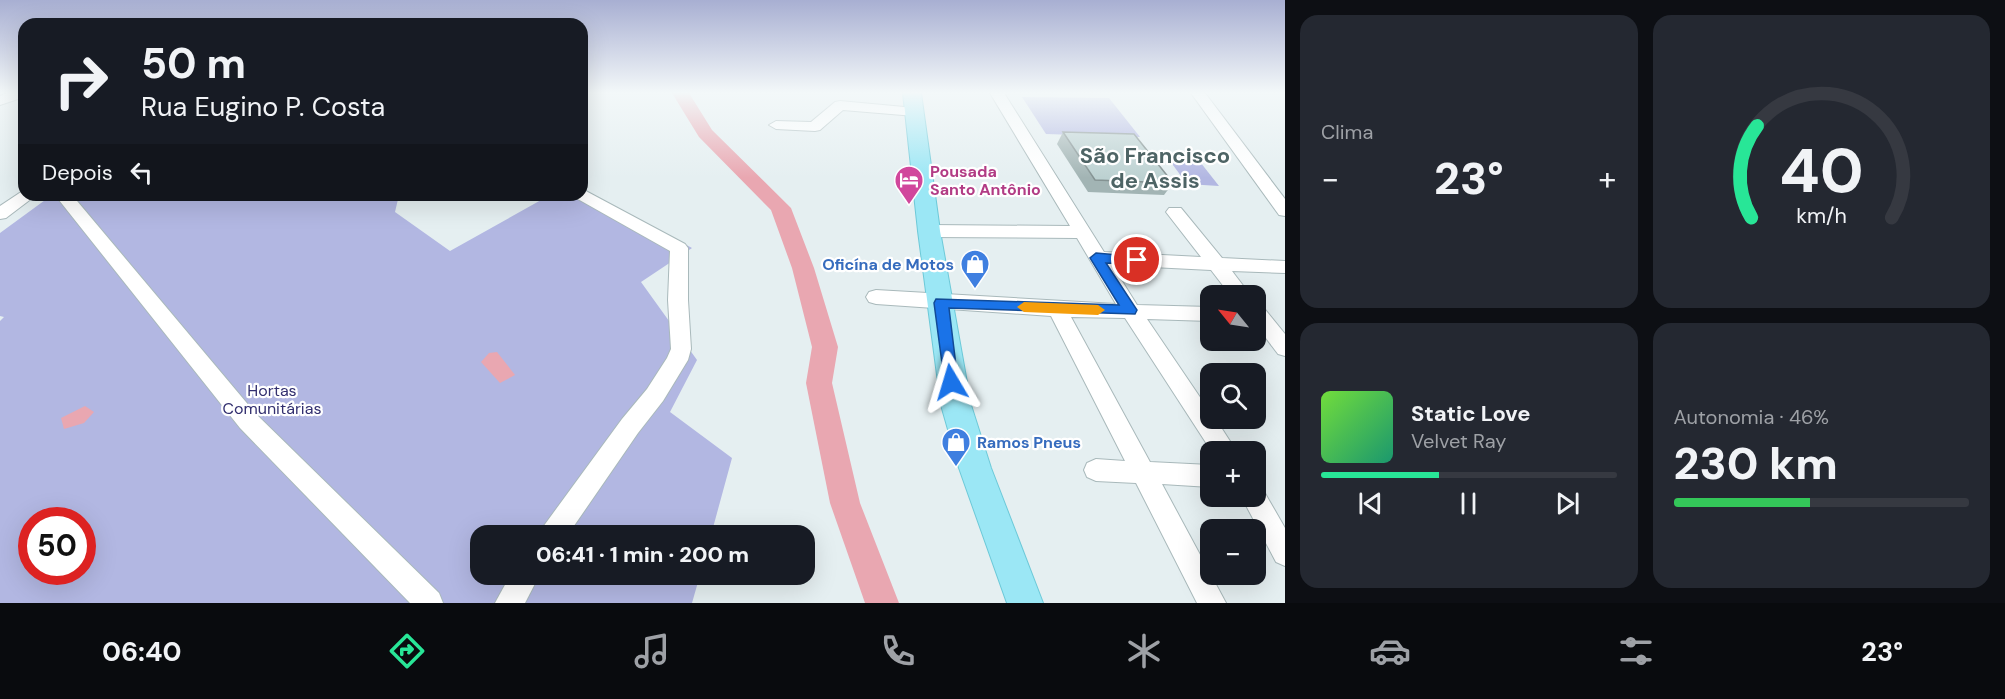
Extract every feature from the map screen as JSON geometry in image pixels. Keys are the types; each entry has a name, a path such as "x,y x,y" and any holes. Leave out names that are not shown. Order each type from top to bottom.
{"main road":[{"path":"915,121 951,382 975,468 1025,603"}],"street":[{"path":"776,125 815,127 822,121"},
{"path":"1014,121 1096,258 1218,441"},
{"path":"1219,121 1285,211"},
{"path":"0,202 18,194"},
{"path":"560,525 616,445 655,395 677,360 681,349 678,300 679,248 588,197"},
{"path":"0,214 18,200"},
{"path":"68,201 248,422 429,603"},
{"path":"1175,212 1233,285"},
{"path":"929,231 1081,232"},
{"path":"1096,258 1285,267"},
{"path":"876,297 1057,309 1200,314"},
{"path":"1057,309 1212,603"},
{"path":"1266,326 1285,348"},
{"path":"1096,470 1200,476"},
{"path":"1259,507 1285,554"},
{"path":"509,603 520,585"}],"green space":[{"path":"1038,121 1127,121 1140,137 1046,134"},
{"path":"1167,157 1197,158 1219,186 1187,184"},
{"name":"Hortas Comunitárias","path":"588,193 692,248 641,282 697,360 670,412 732,458 714,525 470,525 470,585 697,585 692,603 0,603 0,321 4,317 0,316 0,233 44,201 398,201 395,212 450,251 539,201 588,201"}],"shaded area":[{"path":"497,352 515,375 500,383 481,362 489,353"},
{"path":"85,406 94,412 84,423 64,429 61,418"}],"building":[{"path":"1063,132 1134,134 1173,183 1095,180"}],"waterway":[{"path":"698,121 705,133 781,208 803,268 825,347 819,383 845,503 882,603"}],"slow traffic":[{"path":"1024,307 1098,310"}],"place":[{"name":"Pousada Santo Antônio","path":"909,206"},
{"name":"Oficína de Motos","path":"975,290"},
{"name":"Ramos Pneus","path":"956,468"}],"district":[{"name":"São Francisco de Assis","path":"1155,168"}],"route":[{"path":"951,382 941,303 1130,310 1096,258 1137,260"}]}
